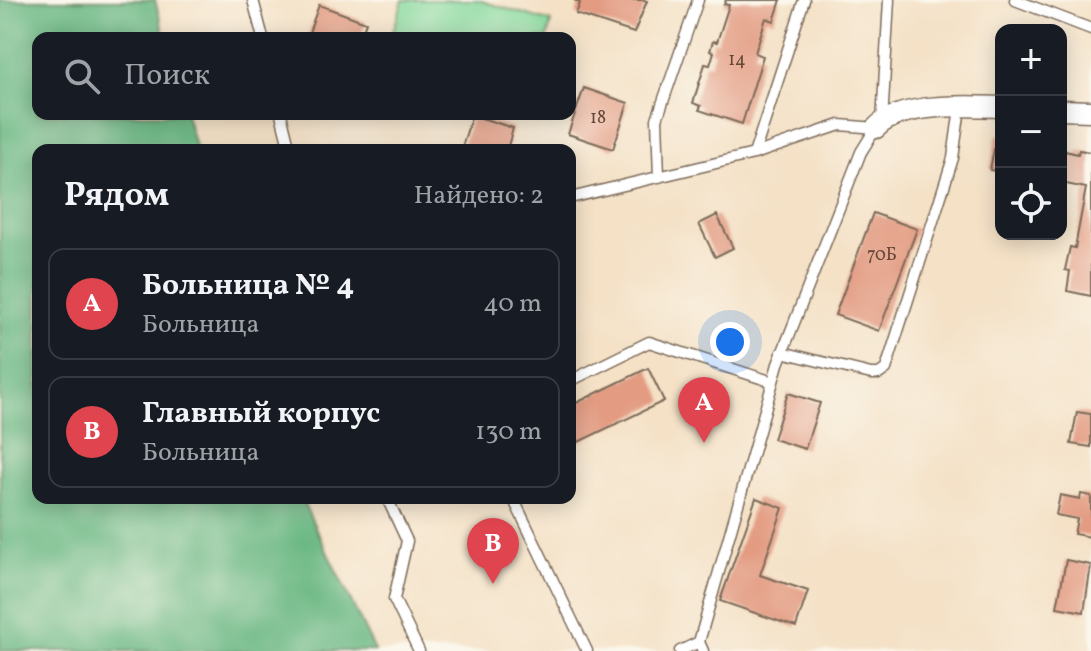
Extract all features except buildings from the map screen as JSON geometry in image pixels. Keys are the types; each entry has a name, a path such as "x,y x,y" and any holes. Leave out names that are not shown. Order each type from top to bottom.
{"street":[{"path":"879,125 906,110 995,107"},
{"path":"1067,110 1091,111"}],"lane":[{"path":"253,0 261,32"},
{"path":"659,177 657,119 698,0"},
{"path":"754,154 804,0"},
{"path":"680,651 701,647 782,352 861,152 879,125 889,0"},
{"path":"1015,0 1091,29"},
{"path":"782,352 871,374 879,374 886,369 953,158 960,108"},
{"path":"282,120 288,144"},
{"path":"576,197 754,154 840,125 879,125"},
{"path":"576,378 649,342 773,382"},
{"path":"390,504 407,541 394,599 419,651"},
{"path":"516,504 587,651"}],"green space":[{"path":"0,0 155,0 163,32 32,32 32,120 188,120 194,144 32,144 32,504 304,504 375,651 0,651"},
{"path":"403,0 478,0 551,22 548,32 393,32"}],"place":[{"name":"Больница № 4","path":"704,443"},
{"name":"Главный корпус","path":"493,584"}]}
